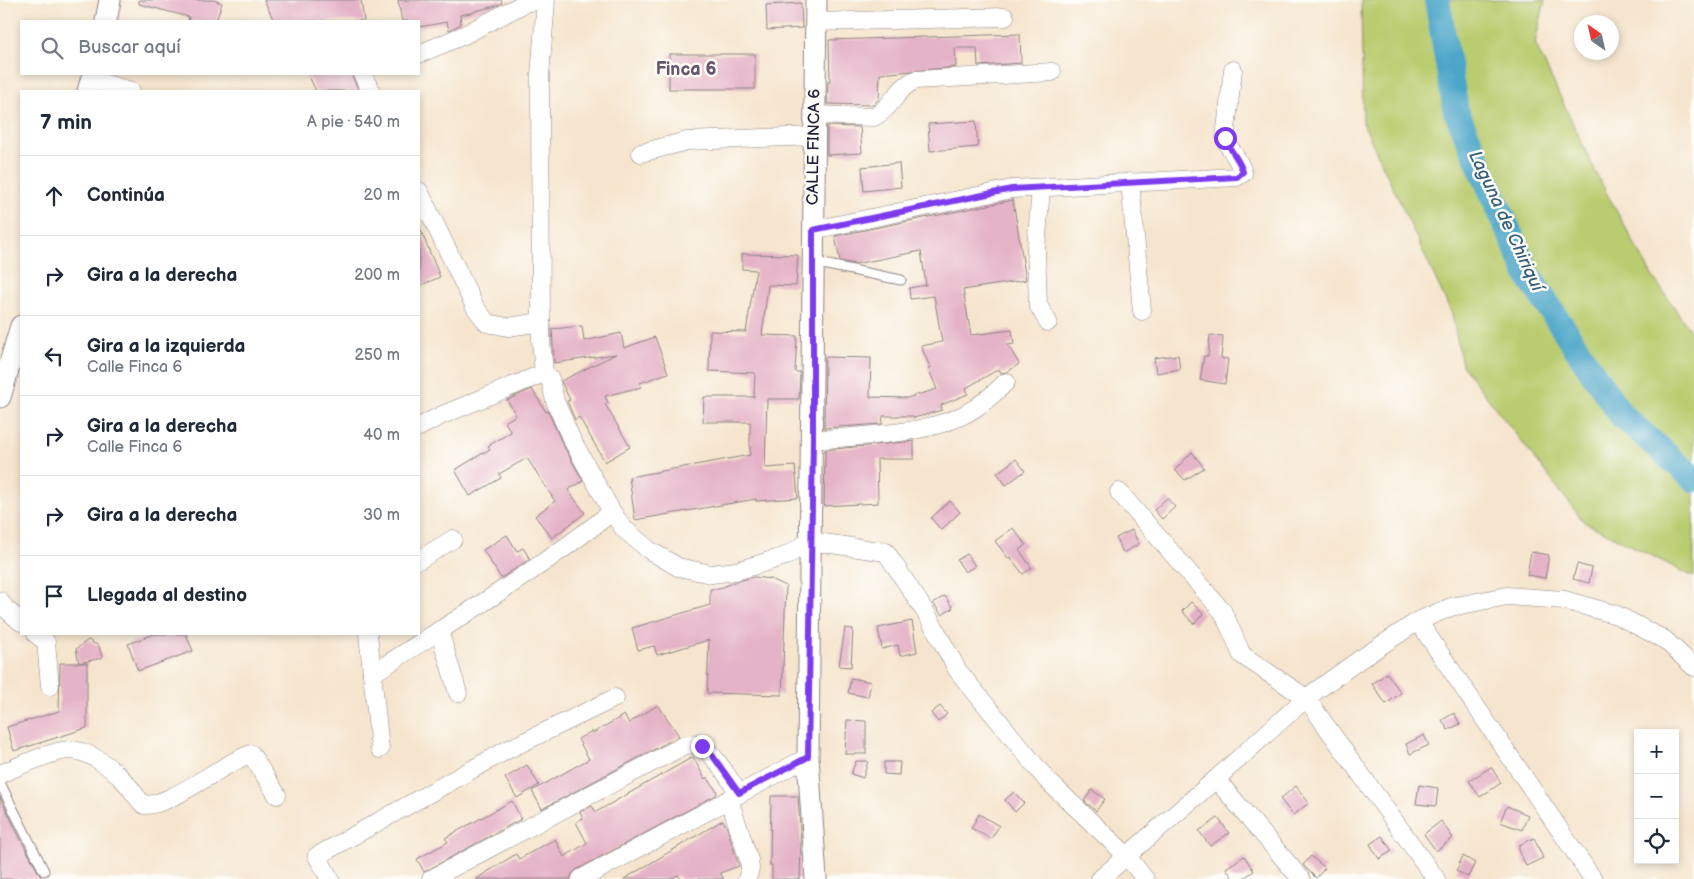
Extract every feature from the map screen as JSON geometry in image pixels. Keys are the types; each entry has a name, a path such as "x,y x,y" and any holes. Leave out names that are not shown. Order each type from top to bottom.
{"street":[{"path":"106,20 110,0"},
{"path":"546,0 540,76 541,322 544,373 550,379 555,401 571,438 612,512 624,529 649,550 678,567 711,574 736,571 786,556 810,541 886,552 928,616 958,671 1046,780 1127,856 1145,879"},
{"name":"CALLE FINCA 6","path":"816,0 813,440 808,757 816,879"},
{"path":"420,54 464,35 530,1"},
{"path":"815,22 1005,17"},
{"path":"813,230 1012,189 1237,177 1243,172 1241,165 1229,148 1225,138 1233,70"},
{"path":"641,153 687,141 874,117 882,113 908,82 916,80 1052,72"},
{"path":"91,82 127,90"},
{"path":"1130,182 1142,311"},
{"path":"1041,188 1036,249 1038,305 1048,322"},
{"path":"420,193 475,307 487,323 508,327 541,322"},
{"path":"0,397 20,329"},
{"path":"420,427 440,416 544,373"},
{"path":"813,440 880,435 934,426 965,414 987,400 1006,382"},
{"path":"1119,492 1223,612 1242,655 1306,698 1436,879"},
{"path":"372,674 511,585 612,512"},
{"path":"420,559 453,539"},
{"path":"1100,879 1306,698 1418,621 1451,607 1507,596 1564,600 1617,615 1665,640 1694,667"},
{"path":"0,600 5,608 20,621"},
{"path":"1418,621 1593,879"},
{"path":"438,630 458,693"},
{"path":"37,635 46,642 50,686"},
{"path":"368,635 380,749"},
{"path":"330,879 316,856 507,750 616,698"},
{"path":"431,879 683,746 693,744 702,746 710,752 734,796 749,860 750,869 746,879"},
{"path":"0,774 52,754 68,750 86,753 108,767 125,782 144,805 151,805 176,794 251,754 277,795"},
{"path":"581,879 808,757"},
{"path":"1216,779 1301,879"}],"lane":[{"path":"813,262 901,280"},
{"path":"0,783 44,872"}],"green space":[{"path":"1361,0 1545,0 1535,43 1599,179 1651,274 1694,336 1694,577 1584,522 1462,365 1452,314 1363,123"}],"building":[{"path":"139,0 214,0 222,3 216,20 188,20 189,17 139,4"},
{"path":"264,0 361,0 364,20 274,20"},
{"path":"398,0 501,0 502,3 460,15 461,24 449,30 447,22 420,27 420,20 402,20"},
{"path":"801,3 802,28 767,30 766,5"},
{"path":"1020,34 1021,63 978,66 977,48 955,48 956,67 880,74 879,99 873,105 827,104 828,82 830,82 829,40"},
{"path":"669,54 755,54 755,89 669,89"},
{"path":"308,75 351,75 359,90 316,90"},
{"path":"976,121 978,147 930,151 928,124"},
{"path":"827,126 860,127 862,153 827,155"},
{"path":"899,163 901,187 864,191 862,167"},
{"path":"1013,200 1026,280 963,290 971,335 1012,330 1014,344 1008,345 1019,364 1007,372 1001,373 999,369 966,388 968,394 941,405 942,410 914,418 913,416 883,416 882,424 824,428 825,357 871,358 870,397 907,398 937,389 921,346 942,342 934,296 910,299 909,288 926,285 921,251 855,264 840,261 835,236"},
{"path":"420,228 440,277 420,286"},
{"path":"742,254 798,255 796,286 768,285 762,335 797,336 795,372 800,372 799,399 767,399 765,468 795,466 798,498 756,501 756,499 635,520 629,477 750,455 750,422 703,422 704,397 754,397 755,373 709,371 710,331 746,332 756,270 742,269"},
{"path":"582,326 584,341 621,333 624,348 655,337 668,373 640,383 641,387 605,396 608,403 605,404 630,447 605,462 579,417 575,420 567,401 570,400 561,381 616,354 554,363 552,329"},
{"path":"1210,335 1223,336 1221,358 1228,359 1225,384 1200,380 1204,356 1208,356"},
{"path":"1178,355 1180,369 1156,373 1154,358"},
{"path":"532,389 546,412 548,411 562,443 583,481 568,490 585,513 552,538 535,516 555,501 527,458 499,474 501,478 470,496 455,470 490,449 488,446 511,432 505,422 516,415 507,400"},
{"path":"914,441 914,459 877,459 878,503 824,506 825,450"},
{"path":"1192,452 1204,468 1185,480 1175,470"},
{"path":"1016,459 1025,471 1006,485 997,473"},
{"path":"1167,498 1175,507 1162,519 1154,510"},
{"path":"950,501 960,512 941,530 931,518"},
{"path":"1013,528 1026,545 1019,550 1032,568 1023,574 995,541"},
{"path":"1132,530 1139,544 1123,553 1116,538"},
{"path":"507,535 517,551 523,548 530,559 501,578 483,550"},
{"path":"1531,552 1549,555 1545,578 1527,575"},
{"path":"967,554 975,566 965,572 957,560"},
{"path":"1577,564 1592,568 1589,583 1573,579"},
{"path":"754,577 771,579 786,586 782,695 707,693 709,640 657,655 654,646 638,650 632,628 710,605 710,589 719,589 734,582"},
{"path":"945,596 953,608 942,615 933,603"},
{"path":"1191,602 1203,614 1194,624 1182,611"},
{"path":"912,621 917,652 900,656 898,645 882,649 878,628"},
{"path":"845,628 853,629 851,667 839,666"},
{"path":"151,635 186,635 193,651 138,671 128,644"},
{"path":"88,640 99,646 102,658 79,663 76,649"},
{"path":"60,663 87,663 87,728 14,751 7,727 59,711"},
{"path":"1387,673 1401,693 1386,704 1372,684"},
{"path":"851,678 871,682 868,697 848,693"},
{"path":"658,705 679,736 542,809 532,791 589,759 578,739 592,731 593,733 624,715 629,723"},
{"path":"940,706 947,714 938,722 931,713"},
{"path":"1454,713 1460,724 1448,730 1442,720"},
{"path":"847,720 866,721 866,754 845,754"},
{"path":"1424,735 1429,745 1410,754 1406,744"},
{"path":"693,757 705,779 707,777 717,792 716,795 576,870 570,879 476,879 516,854 519,859 555,839 564,857 587,843 576,822 583,818 580,812 592,806 596,812"},
{"path":"856,761 868,761 863,778 851,774"},
{"path":"884,762 900,762 899,775 884,774"},
{"path":"527,765 539,785 517,798 505,778"},
{"path":"1491,767 1501,783 1480,797 1469,781"},
{"path":"1419,785 1438,788 1436,806 1416,804"},
{"path":"1296,786 1309,803 1293,815 1280,799"},
{"path":"1092,790 1105,799 1096,811 1084,801"},
{"path":"1014,792 1024,803 1015,812 1005,800"},
{"path":"771,796 798,796 801,844 800,879 772,879 772,865 770,865"},
{"path":"0,797 21,840 42,879 0,879"},
{"path":"512,801 521,819 424,872 417,859 448,842 445,838"},
{"path":"1507,806 1528,815 1522,830 1500,822"},
{"path":"979,814 999,826 991,839 971,828"},
{"path":"1218,818 1229,833 1210,846 1199,831"},
{"path":"723,820 739,866 720,873 724,879 681,879 678,875 670,879 624,879"},
{"path":"1441,821 1453,838 1436,851 1424,834"},
{"path":"1382,836 1392,851 1379,859 1370,844"},
{"path":"1534,838 1543,858 1526,866 1519,850 1519,845"},
{"path":"1244,856 1254,871 1242,879 1233,879 1226,868"},
{"path":"1311,856 1325,868 1316,878 1303,865"},
{"path":"1463,856 1475,863 1468,877 1456,871"}],"waterway":[{"name":"Laguna de Chiriquí","path":"1437,0 1456,111 1529,277 1621,415 1694,479"}],"district":[{"name":"Finca 6","path":"686,69"}],"route":[{"path":"702,746 710,752 739,793 808,757 813,440 813,230 1012,189 1237,177 1243,172 1241,165 1229,148 1225,138"}]}
